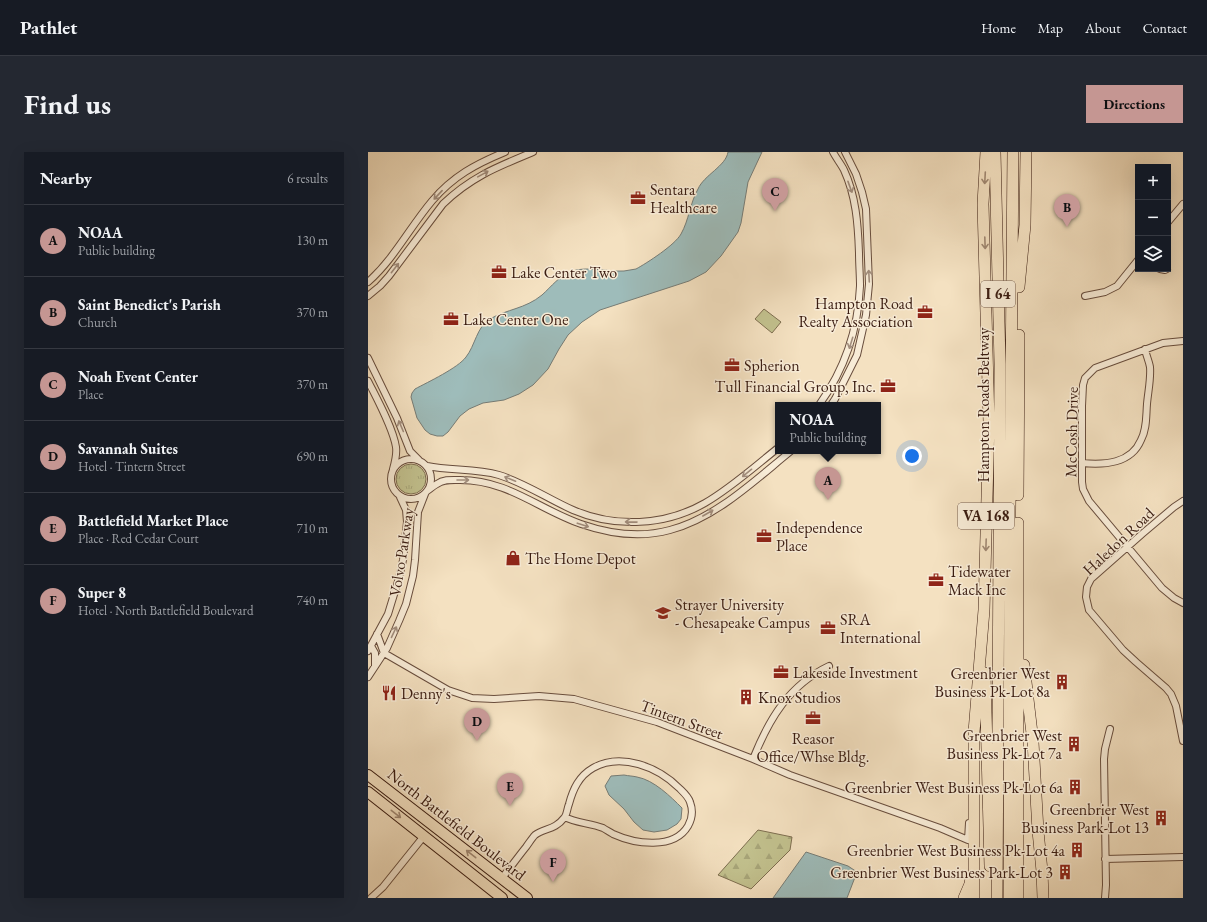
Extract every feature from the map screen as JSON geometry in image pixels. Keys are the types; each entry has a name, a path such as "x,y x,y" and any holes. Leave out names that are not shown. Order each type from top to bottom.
{"highway":[{"name":"VA 168","path":"974,898 971,843 974,732 984,610 989,422 984,204 986,152"},
{"name":"Hampton Roads Beltway","path":"995,152 1000,364 997,898"},
{"path":"1001,152 1001,898"},
{"path":"1009,898 1010,420 1013,152"},
{"name":"I 64","path":"1018,898 1020,152"},
{"path":"1019,287 1025,225 1026,152"},
{"path":"984,610 991,898"},
{"path":"1018,612 1033,742 1043,898"},
{"path":"1038,831 1038,898"},
{"path":"964,898 970,884 971,843"}],"main road":[{"name":"North Battlefield Boulevard","path":"368,775 527,898"},
{"name":"North Battlefield Boulevard","path":"368,792 502,898"}],"street":[{"path":"368,282 387,262 431,202 441,191 462,173 505,152"},
{"path":"368,296 389,276 443,204 451,196 469,182 486,172 533,152"},
{"path":"821,402 834,382 847,354 854,334 860,286 856,208 852,191 844,170 833,152"},
{"path":"833,402 857,355 866,315 869,284 866,209 856,174 845,152"},
{"path":"1171,218 1183,204"},
{"path":"1085,296 1105,292 1117,286 1135,264"},
{"name":"McCosh Drive","path":"1183,341 1163,343 1098,366 1091,370 1083,383 1082,391 1083,489 1089,501 1162,588 1183,603"},
{"path":"1082,463 1104,463 1126,458 1142,440 1145,428 1150,371 1145,349"},
{"path":"368,358 397,418 410,451 418,460 427,466 440,469 481,470 492,473 517,482 573,510 593,517 618,522 639,522 654,521 676,516 704,504 723,492 775,450"},
{"name":"Volvo Parkway","path":"368,381 383,411 396,446 391,483 394,491 400,497 406,510 407,522 403,560 394,596 388,614 370,648"},
{"path":"426,492 437,484 446,480 486,482 510,490 570,520 600,530 635,535 670,530 686,525 709,514 735,496 787,454"},
{"path":"393,469 404,460 418,460"},
{"name":"Volvo Parkway","path":"368,677 384,653 399,621 410,589 416,560 418,512 431,481 427,466"},
{"name":"Volvo Parkway","path":"400,497 412,500 419,498 426,492"},
{"name":"Haledon Road","path":"1183,501 1174,507 1090,580 1086,593 1088,606 1092,613 1123,650 1171,694 1176,706 1183,740"},
{"path":"378,634 384,653"},
{"path":"370,648 376,656 374,669"},
{"name":"Tintern Street","path":"384,653 448,690 472,698 494,699 539,696 574,699 629,713 753,759 792,776 940,828 971,843"},
{"path":"753,759 764,733 782,704 804,682 818,671 829,666"},
{"path":"1105,898 1104,759 1110,729"},
{"path":"971,751 971,843"},
{"path":"502,878 535,835 555,826 565,817 573,789 584,774 600,764 618,761 632,763 654,770 674,782 687,796 692,809 689,823 680,835 670,840 656,843 624,838 591,824 571,820 565,817"},
{"path":"371,898 383,888 424,836"},
{"path":"1105,859 1183,857"}],"green space":[{"path":"764,309 781,322 772,333 755,319"},
{"path":"411,464 421,469 426,479 421,489 411,494 401,489 396,479 401,469"},
{"path":"758,830 792,837 790,850 751,889 718,875"}],"water":[{"path":"728,152 762,152 748,182 738,232 721,256 706,272 689,281 600,310 582,322 568,335 548,369 533,385 519,394 504,400 483,403 469,409 460,416 448,432 443,436 430,434 425,430 417,418 411,397 412,393 415,389 456,366 462,361 469,352 482,326 486,322 496,316 536,300 560,278 572,271 591,269 624,271 636,269 647,263 673,243 681,234 698,189 705,179 723,162"},
{"path":"624,775 637,777 650,782 673,799 682,808 681,819 677,824 667,830 654,832 643,830 634,822 624,809 609,795 605,786 611,776"},
{"path":"806,852 848,866 857,872 847,898 773,898"}],"place":[{"name":"Sentara Healthcare","path":"638,198"},
{"name":"Noah Event Center","path":"775,211"},
{"name":"Saint Benedict's Parish","path":"1067,227"},
{"name":"Lake Center Two","path":"499,272"},
{"name":"Hampton Road Realty Association","path":"925,312"},
{"name":"Lake Center One","path":"451,319"},
{"name":"Spherion","path":"732,365"},
{"name":"Tull Financial Group, Inc.","path":"888,386"},
{"name":"NOAA","path":"828,500"},
{"name":"Independence Place","path":"764,536"},
{"name":"The Home Depot","path":"513,558"},
{"name":"Tidewater Mack Inc","path":"936,580"},
{"name":"Strayer University - Chesapeake Campus","path":"663,613"},
{"name":"SRA International","path":"828,628"},
{"name":"Lakeside Investment","path":"781,672"},
{"name":"Greenbrier West Business Pk-Lot 8a","path":"1062,682"},
{"name":"Denny's","path":"389,693"},
{"name":"Knox Studios","path":"746,697"},
{"name":"Reasor Office/Whse Bldg.","path":"813,718"},
{"name":"Savannah Suites","path":"477,741"},
{"name":"Greenbrier West Business Pk-Lot 7a","path":"1074,744"},
{"name":"Greenbrier West Business Pk-Lot 6a","path":"1075,787"},
{"name":"Battlefield Market Place","path":"510,806"},
{"name":"Greenbrier West Business Park-Lot 13","path":"1161,818"},
{"name":"Greenbrier West Business Pk-Lot 4a","path":"1077,850"},
{"name":"Greenbrier West Business Park-Lot 3","path":"1065,872"},
{"name":"Super 8","path":"553,882"}]}
